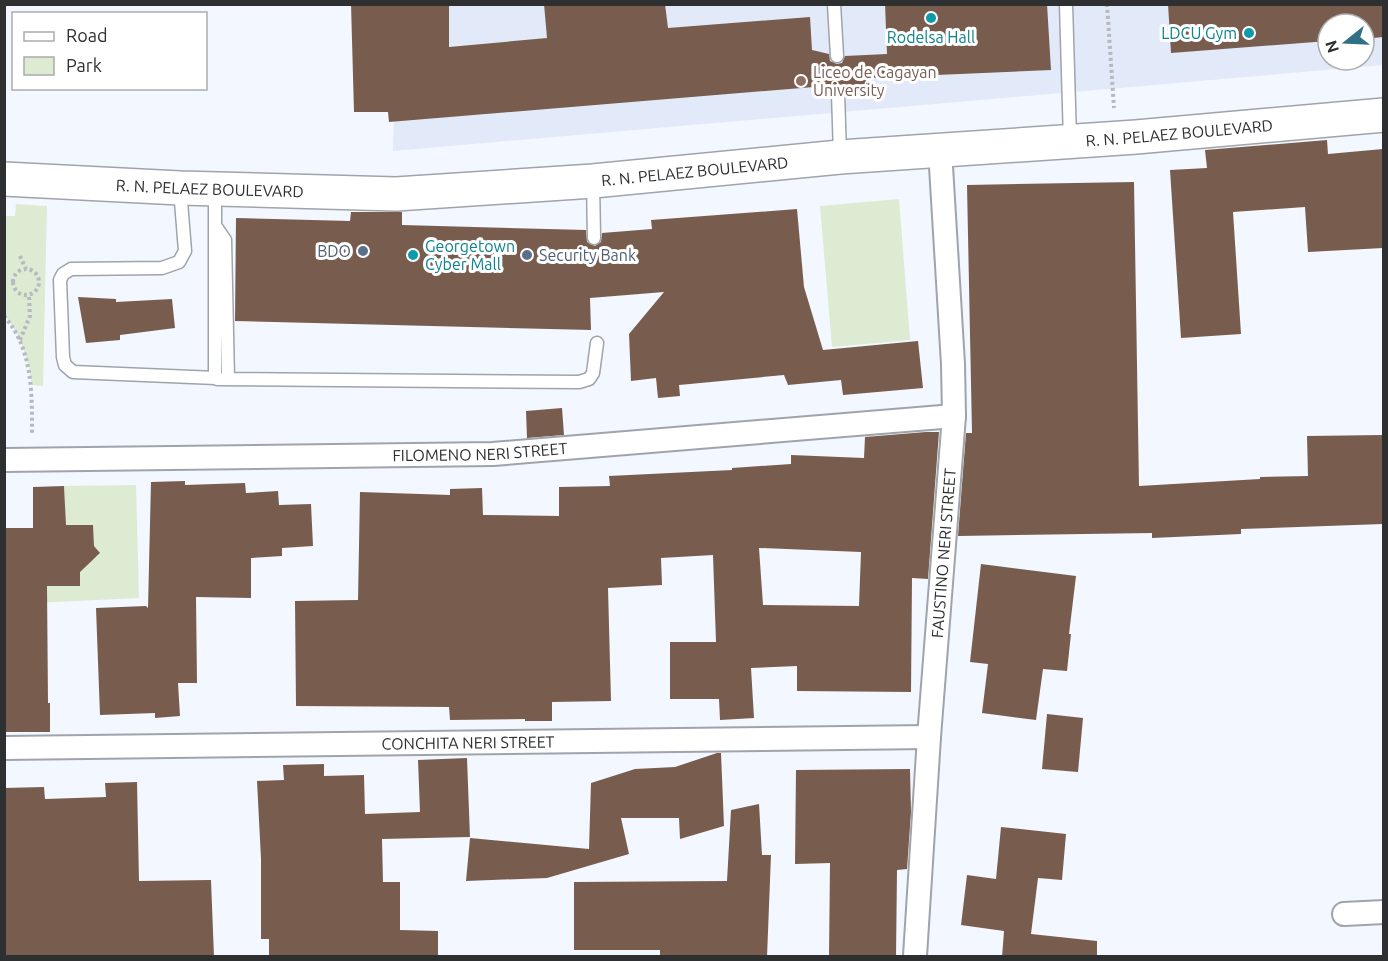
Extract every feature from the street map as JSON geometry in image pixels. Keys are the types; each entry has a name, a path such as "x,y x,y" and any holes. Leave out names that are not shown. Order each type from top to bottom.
{"main road":[{"name":"R. N. PELAEZ BOULEVARD","path":"4,179 180,188 396,194 593,181 840,157 1116,138 1383,115"}],"street":[{"name":"FAUSTINO NERI STREET","path":"915,957 929,737 954,416 940,150"},
{"name":"FILOMENO NERI STREET","path":"4,460 493,454 954,416"},
{"name":"CONCHITA NERI STREET","path":"4,748 929,737"},
{"path":"1344,914 1383,912"}],"lane":[{"path":"834,4 837,56"},
{"path":"1066,4 1070,141"},
{"path":"838,93 840,157"},
{"path":"593,181 594,238"},
{"path":"180,188 185,251 178,262 162,268 71,269 63,274 60,280 63,357 65,365 73,372 222,379 579,382 589,379 593,373 597,343"},
{"path":"215,188 222,379"}],"path":[{"path":"1107,4 1116,138"},
{"path":"20,256 26,269"},
{"path":"26,269 35,272 39,279 35,291 29,295 19,293 14,286 16,273 26,269"},
{"path":"19,341 30,316 29,295"},
{"path":"4,316 14,327 30,369 32,460"}],"shaded area":[{"name":"Liceo de Cagayan University","path":"392,5 1383,5 1383,65 1376,66 1376,12 1316,12 1316,71 393,151"}],"green space":[{"path":"899,199 910,340 832,347 820,206"},
{"path":"16,204 47,206 43,386 32,385 23,348 16,331 5,316 5,216 15,216"},
{"path":"136,485 139,598 34,603 48,572 48,586 80,586 79,562 90,562 100,554 94,546 93,525 59,525 65,509 64,486"}],"building":[{"path":"351,4 449,4 449,47 547,38 544,4 665,4 668,28 810,17 812,50 829,54 830,61 837,64 842,63 845,56 887,54 885,4 1047,4 1051,70 867,78 867,92 846,93 842,86 837,85 830,91 814,87 389,122 388,112 354,112"},
{"name":"LDCU Gym","path":"1168,4 1382,4 1383,37 1376,38 1376,12 1316,12 1316,42 1171,53"},
{"path":"1327,140 1328,154 1383,149 1383,248 1308,252 1305,207 1233,212 1241,334 1181,338 1170,170 1207,168 1205,150"},
{"path":"1134,182 1139,486 1260,479 1260,477 1308,476 1307,436 1383,435 1383,524 1241,529 1241,534 1152,538 1152,533 958,536 966,433 972,433 967,185"},
{"path":"797,209 804,287 823,350 918,341 923,388 843,395 841,380 788,385 784,375 679,385 680,396 658,398 656,378 631,381 629,334 664,292 590,298 591,330 235,321 236,218 350,221 351,212 402,212 402,225 586,230 587,242 595,246 601,242 602,233 652,229 651,220"},
{"path":"78,297 116,299 116,302 172,299 175,328 120,335 120,340 86,343"},
{"path":"562,408 564,435 527,438 526,411"},
{"path":"939,432 928,579 912,578 911,692 797,691 797,666 751,668 754,718 720,720 719,699 670,699 670,642 716,642 713,555 661,558 662,585 608,588 611,701 552,702 552,721 450,720 449,707 296,706 295,601 358,600 360,492 450,495 450,489 482,488 483,515 559,516 559,487 610,486 609,476 732,470 732,468 791,464 791,455 864,458 865,437","holes":["759,548 861,552 859,606 763,605"]},
{"path":"185,481 185,485 245,483 246,493 278,491 279,505 311,504 313,546 282,548 282,556 251,558 251,598 196,597 197,683 178,683 180,716 155,718 155,713 100,715 96,608 146,606 148,608 151,482"},
{"path":"64,486 66,525 93,525 94,546 100,553 80,572 80,586 47,586 50,732 4,732 4,528 33,528 33,487"},
{"path":"981,564 1076,576 1067,671 1043,669 1036,720 982,713 988,664 970,662"},
{"path":"1047,714 1083,718 1078,772 1042,769"},
{"path":"721,753 724,826 680,839 679,818 621,818 629,854 547,878 466,881 470,838 589,849 591,783 635,769 675,767"},
{"path":"467,758 470,837 382,839 383,882 400,882 400,930 438,931 438,957 269,957 269,939 261,939 261,859 257,781 284,780 283,765 324,764 324,776 364,775 365,814 420,812 418,760"},
{"path":"910,769 911,812 907,869 897,870 896,957 829,957 830,863 795,864 796,770"},
{"path":"137,782 139,881 211,880 214,957 4,957 4,788 44,787 45,799 106,797 105,783"},
{"path":"759,804 762,855 771,855 767,957 660,957 660,950 574,950 574,882 727,881 731,810"},
{"path":"1001,827 1066,834 1062,880 1038,878 1031,934 1097,941 1097,957 1002,957 1004,931 961,925 967,875 996,879"}],"place":[{"name":"Rodelsa Hall","path":"931,18"},
{"name":"LDCU Gym","path":"1249,33"},
{"name":"Liceo de Cagayan University","path":"801,81"},
{"name":"BDO","path":"363,251"},
{"name":"Georgetown Cyber Mall","path":"413,255"},
{"name":"Security Bank","path":"527,255"}]}
